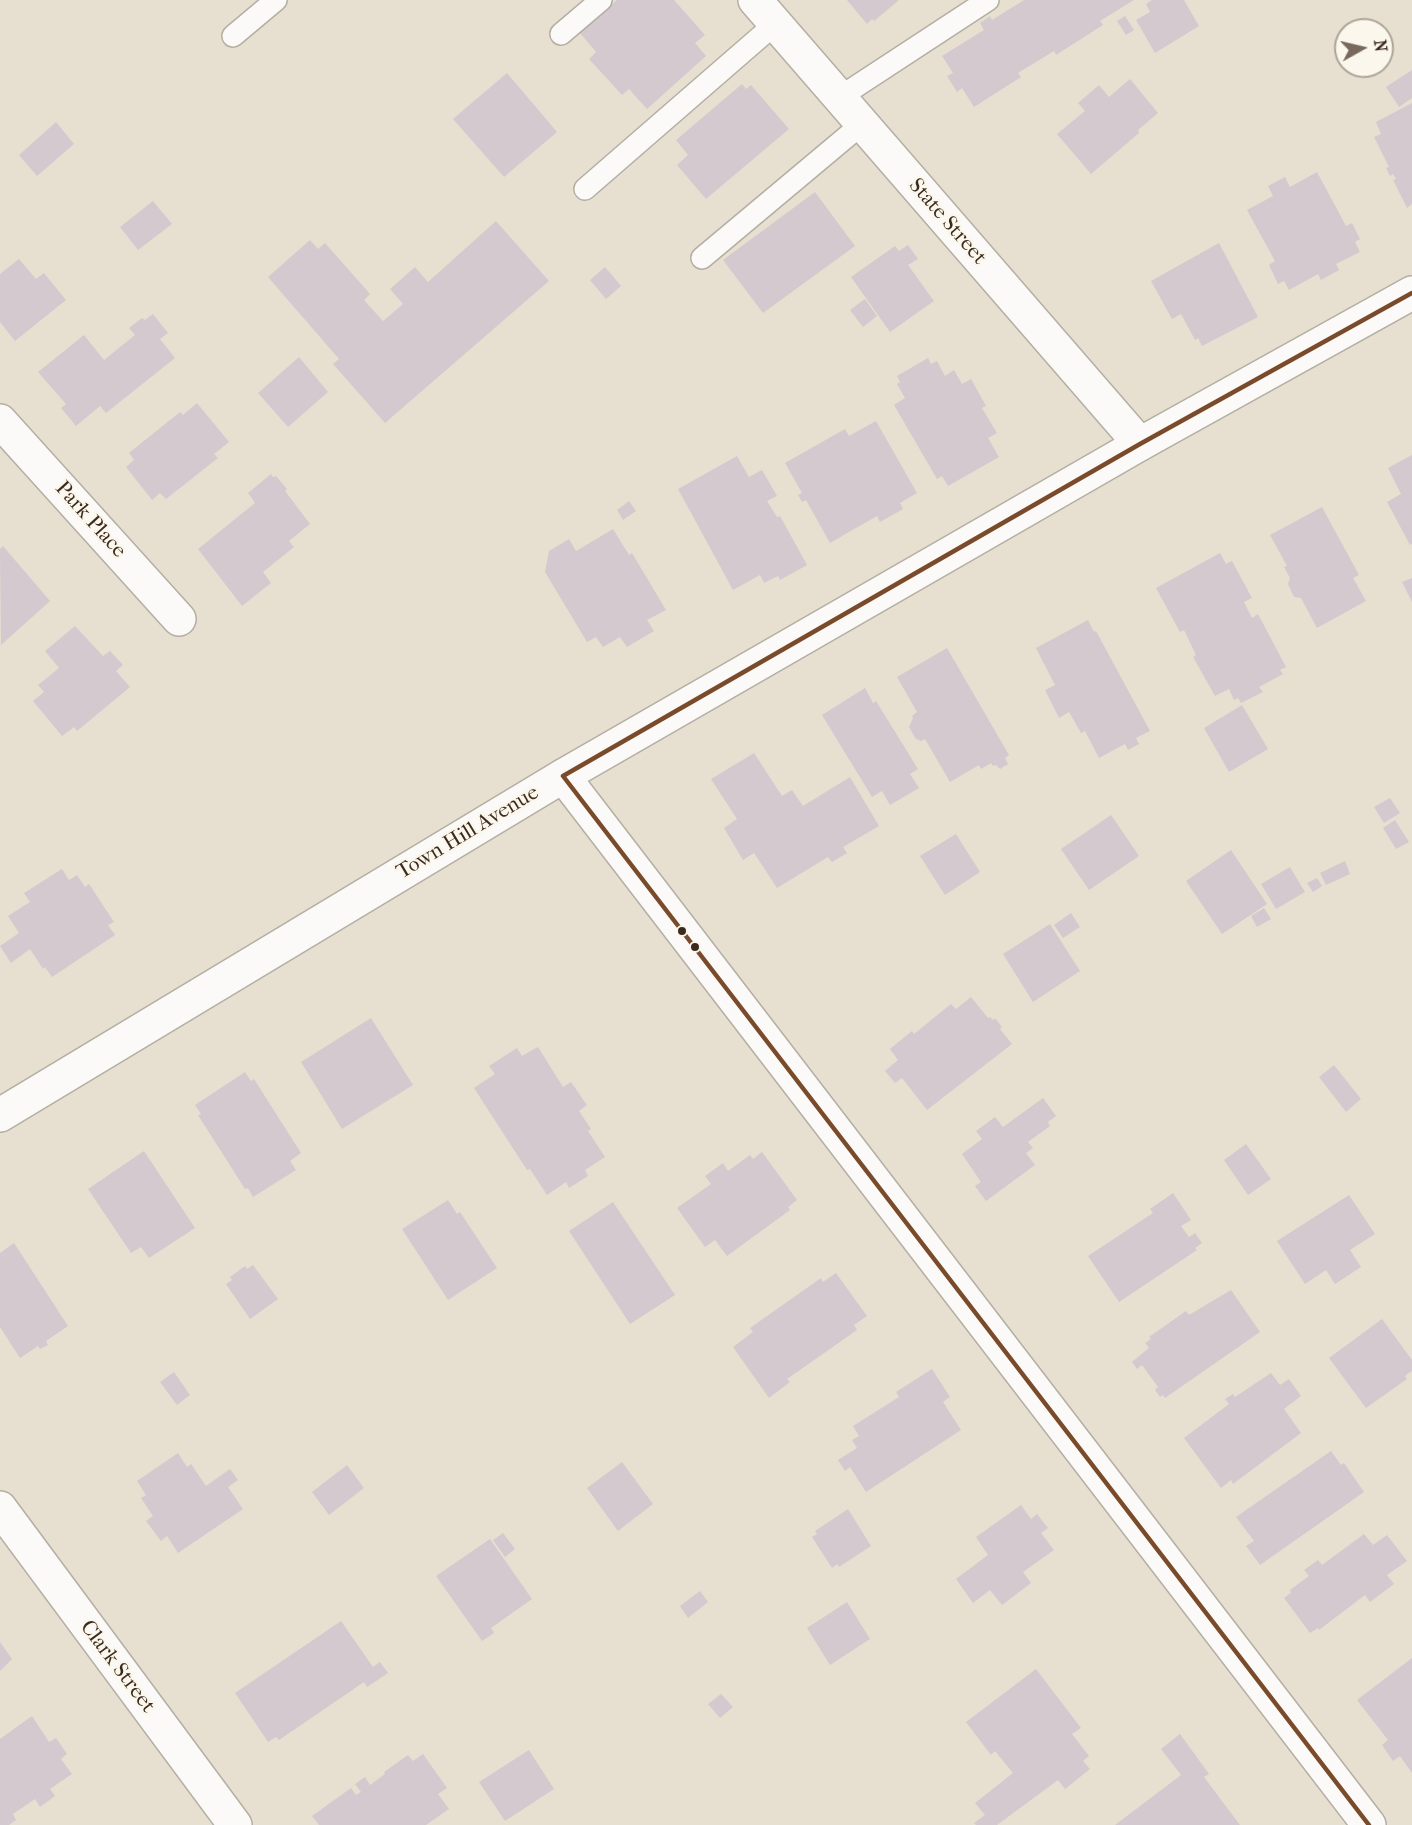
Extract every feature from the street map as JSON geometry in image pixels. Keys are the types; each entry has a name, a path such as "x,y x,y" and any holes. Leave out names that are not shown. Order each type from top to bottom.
{"street":[{"name":"State Street","path":"765,12 1140,444"},
{"name":"Town Hill Avenue","path":"0,1115 563,776 1140,444 1412,293"},
{"name":"Park Place","path":"0,421 179,619"},
{"path":"563,776 1370,1825"},
{"name":"Clark Street","path":"0,1508 235,1825"}],"lane":[{"path":"233,36 276,0"},
{"path":"561,34 601,0"},
{"path":"840,98 988,0"},
{"path":"585,189 765,12"},
{"path":"702,258 862,124"}],"building":[{"path":"617,0 674,0 705,35 695,43 706,56 647,109 629,89 622,95 589,59 596,52 580,33"},
{"path":"847,0 899,0 867,24"},
{"path":"1024,0 1134,0 1100,21 1103,25 1056,55 1054,51 1018,73 1021,77 974,107 962,88 957,92 947,76 953,73 942,56 984,30 980,23 990,16 992,20"},
{"path":"1152,0 1184,0 1199,26 1155,53 1136,20 1150,12 1146,4"},
{"path":"1125,16 1134,30 1126,35 1117,21"},
{"path":"1412,70 1412,98 1399,107 1386,87"},
{"path":"507,73 557,132 504,177 453,119"},
{"path":"1130,79 1158,113 1138,130 1139,133 1091,174 1057,134 1085,111 1078,103 1099,85 1109,97"},
{"path":"742,84 746,89 751,85 789,129 706,199 677,165 688,155 676,140"},
{"path":"1412,103 1412,204 1407,208 1393,180 1396,179 1393,174 1390,176 1386,168 1389,167 1374,137 1381,134 1376,122"},
{"path":"56,122 74,144 37,176 19,155"},
{"path":"1317,172 1346,226 1352,223 1360,239 1355,242 1360,252 1336,264 1339,270 1321,280 1318,274 1289,290 1284,281 1278,284 1269,265 1275,261 1247,210 1273,196 1268,186 1285,177 1290,187"},
{"path":"815,192 855,246 763,313 723,260"},
{"path":"153,201 172,224 138,250 120,227"},
{"path":"496,221 549,281 385,423 333,364 339,359 268,277 310,240 318,249 325,243 370,294 364,300 383,321 403,304 390,289 415,267 428,282"},
{"path":"1219,243 1258,317 1202,346 1198,338 1195,340 1181,314 1172,319 1151,281"},
{"path":"908,245 918,259 908,265 934,301 890,332 851,277 895,246 899,251"},
{"path":"19,259 36,279 44,273 66,300 15,341 0,322 0,274"},
{"path":"605,267 621,286 606,299 590,280"},
{"path":"865,299 877,316 863,327 850,310"},
{"path":"153,314 168,333 160,339 175,358 106,413 100,406 76,426 61,408 66,404 38,372 84,335 104,360 135,335 129,328 142,318 145,320"},
{"path":"299,357 328,392 288,427 258,393"},
{"path":"928,358 931,364 937,361 945,376 954,370 962,384 971,379 986,406 982,408 997,433 988,438 999,457 948,486 942,476 937,479 894,405 905,398 897,384 900,382 897,376"},
{"path":"197,403 229,442 214,454 218,458 166,499 160,493 152,500 126,467 134,460 129,453 180,412 183,415"},
{"path":"876,421 917,493 900,503 903,509 880,522 877,516 830,543 806,500 802,502 798,495 802,493 785,463 845,429 849,436"},
{"path":"1412,455 1412,544 1410,545 1387,502 1401,494 1388,468"},
{"path":"737,456 749,477 762,470 777,496 767,501 777,517 780,516 807,565 780,580 778,576 764,583 760,575 733,590 678,489"},
{"path":"271,474 273,477 276,476 287,489 285,491 310,524 289,541 294,547 263,572 271,583 242,606 198,549 255,503 248,493"},
{"path":"629,501 636,511 623,520 617,510"},
{"path":"1322,507 1359,575 1353,578 1366,601 1317,628 1301,598 1294,597 1288,584 1290,578 1284,567 1287,566 1270,535"},
{"path":"613,529 629,555 632,553 666,610 647,620 654,631 627,647 620,637 603,647 596,637 587,642 545,572 549,551 569,539 576,551"},
{"path":"3,546 50,601 1,645 0,549"},
{"path":"1220,553 1226,564 1232,561 1252,598 1244,602 1252,618 1258,614 1286,667 1280,670 1283,674 1259,687 1263,692 1241,703 1238,698 1234,700 1229,689 1215,696 1193,657 1196,655 1184,630 1180,632 1156,588"},
{"path":"1412,578 1412,602 1402,582"},
{"path":"1088,620 1150,731 1136,738 1139,744 1128,750 1125,744 1099,758 1085,731 1081,733 1069,712 1059,718 1045,690 1055,685 1036,648"},
{"path":"75,626 103,656 110,651 123,665 116,671 130,687 77,731 74,727 62,736 33,701 44,692 38,685 59,668 45,651"},
{"path":"947,648 1009,755 1005,758 1008,764 1000,769 991,763 981,769 979,765 950,782 925,739 921,741 916,739 909,727 912,716 917,712 897,677"},
{"path":"865,688 873,703 876,701 918,769 910,774 919,788 890,805 882,791 872,797 822,715"},
{"path":"1242,705 1268,749 1229,772 1204,728"},
{"path":"754,753 782,796 792,790 803,806 850,777 879,826 843,847 847,853 832,862 828,857 777,888 754,853 743,860 724,828 737,819 711,779"},
{"path":"1390,798 1400,813 1384,823 1374,807"},
{"path":"1111,815 1139,856 1089,890 1061,849"},
{"path":"1395,820 1409,842 1396,849 1383,828"},
{"path":"956,834 980,872 945,895 920,856"},
{"path":"1231,850 1267,904 1222,934 1186,881"},
{"path":"1345,861 1350,874 1326,885 1320,873"},
{"path":"1290,867 1305,892 1276,909 1261,884"},
{"path":"62,869 69,880 77,875 85,887 89,884 114,922 108,925 115,935 52,977 45,967 43,969 30,949 11,963 0,946 19,933 8,916 30,902 24,893"},
{"path":"1317,878 1322,886 1313,892 1307,883"},
{"path":"1264,908 1271,919 1257,927 1251,916"},
{"path":"1071,913 1080,927 1063,938 1054,925"},
{"path":"1050,924 1080,971 1033,1002 1003,954"},
{"path":"971,997 988,1018 993,1020 995,1018 1002,1027 1000,1029 1012,1044 927,1110 902,1078 895,1083 885,1071 898,1060 890,1049 912,1031 914,1034 951,1004 956,1009"},
{"path":"371,1018 413,1085 342,1129 301,1062"},
{"path":"538,1047 563,1087 571,1082 587,1105 579,1111 591,1129 588,1131 605,1157 585,1170 588,1176 569,1188 566,1182 547,1195 530,1169 527,1170 474,1088 495,1074 489,1066 517,1048 522,1056"},
{"path":"1334,1065 1361,1099 1346,1112 1319,1077"},
{"path":"245,1072 251,1081 254,1079 301,1153 290,1161 296,1170 253,1197 248,1188 245,1189 198,1115 201,1114 195,1105"},
{"path":"1043,1098 1056,1116 1048,1122 1050,1126 1028,1142 1033,1148 1026,1153 1035,1165 986,1201 975,1186 981,1182 962,1154 982,1139 976,1131 995,1117 1003,1127"},
{"path":"1246,1144 1271,1179 1248,1195 1224,1160"},
{"path":"144,1151 195,1228 149,1258 141,1247 131,1253 88,1189"},
{"path":"762,1152 797,1200 788,1207 790,1210 727,1256 715,1240 705,1247 677,1208 711,1184 705,1176 723,1163 728,1171 750,1155 753,1159"},
{"path":"1173,1193 1191,1220 1181,1226 1189,1237 1195,1233 1202,1243 1195,1248 1197,1250 1119,1302 1088,1256 1153,1213 1150,1209"},
{"path":"1349,1195 1375,1234 1350,1250 1361,1267 1335,1284 1326,1270 1305,1284 1277,1241"},
{"path":"448,1200 457,1214 460,1212 497,1268 448,1300 402,1229"},
{"path":"613,1202 675,1295 630,1324 569,1231"},
{"path":"14,1243 68,1326 46,1341 48,1345 40,1349 38,1346 20,1358 0,1327 0,1253"},
{"path":"253,1265 278,1299 250,1319 226,1284 232,1280 230,1277 245,1266 247,1269"},
{"path":"836,1273 867,1316 854,1325 857,1330 787,1379 790,1382 769,1398 733,1347 753,1332 750,1328 821,1278 823,1282"},
{"path":"1231,1290 1260,1332 1165,1398 1163,1395 1160,1397 1155,1390 1158,1387 1142,1365 1137,1369 1132,1362 1149,1348 1145,1343 1151,1339 1149,1337 1186,1311 1189,1315"},
{"path":"1382,1319 1412,1360 1412,1371 1405,1376 1407,1379 1366,1408 1329,1358"},
{"path":"932,1369 950,1397 943,1402 961,1430 866,1492 850,1467 845,1471 838,1460 857,1448 852,1440 859,1436 853,1426 899,1397 896,1392"},
{"path":"174,1372 190,1395 177,1405 160,1382"},
{"path":"1271,1373 1280,1385 1289,1379 1301,1396 1284,1409 1301,1433 1233,1484 1231,1480 1221,1488 1184,1438 1229,1404 1225,1399 1233,1394 1235,1397"},
{"path":"1331,1451 1341,1465 1344,1463 1364,1492 1260,1565 1246,1546 1254,1541 1236,1517"},
{"path":"178,1453 187,1467 191,1464 206,1486 230,1469 238,1480 228,1487 243,1509 178,1553 167,1536 161,1541 146,1521 153,1516 141,1498 146,1495 137,1481"},
{"path":"622,1462 653,1504 618,1531 587,1488"},
{"path":"347,1465 364,1488 329,1515 312,1492"},
{"path":"1021,1505 1031,1519 1037,1514 1048,1528 1041,1533 1054,1550 1023,1572 1031,1583 1002,1605 990,1590 973,1603 956,1579 988,1555 976,1537"},
{"path":"848,1509 871,1546 839,1567 837,1564 832,1568 812,1537 817,1534 815,1531"},
{"path":"503,1533 515,1549 505,1557 493,1540"},
{"path":"1364,1534 1373,1545 1387,1535 1407,1561 1387,1575 1394,1584 1370,1602 1365,1595 1319,1630 1318,1628 1310,1633 1284,1598 1291,1593 1290,1590 1309,1576 1304,1570 1318,1560 1322,1565"},
{"path":"490,1539 532,1599 491,1628 494,1633 482,1641 436,1576"},
{"path":"700,1591 708,1602 688,1618 680,1606"},
{"path":"847,1602 870,1639 830,1665 807,1628"},
{"path":"341,1621 373,1667 380,1662 388,1673 367,1687 364,1682 279,1740 276,1737 268,1742 235,1693"},
{"path":"0,1642 12,1659 0,1671"},
{"path":"1412,1658 1412,1773 1400,1756 1393,1761 1382,1745 1388,1740 1357,1700"},
{"path":"1036,1669 1081,1728 1072,1734 1089,1756 1083,1761 1090,1769 1065,1789 1058,1780 997,1825 976,1825 974,1823 985,1815 975,1803 1013,1773 995,1751 991,1755 966,1722"},
{"path":"721,1694 733,1707 720,1718 708,1704"},
{"path":"32,1716 49,1742 56,1738 67,1754 61,1759 72,1774 50,1789 55,1796 40,1807 35,1799 13,1814 16,1820 9,1825 0,1825 0,1739"},
{"path":"1180,1734 1209,1774 1204,1777 1240,1825 1115,1825 1181,1775 1161,1749"},
{"path":"529,1750 554,1789 505,1821 479,1782"},
{"path":"423,1754 447,1788 438,1794 449,1809 426,1825 319,1825 312,1816 351,1788 356,1795 361,1792 355,1784 365,1777 370,1785 408,1755 413,1761"}],"transit line":[{"path":"563,776 1140,444 1412,293"},
{"path":"563,776 1369,1825"}]}
